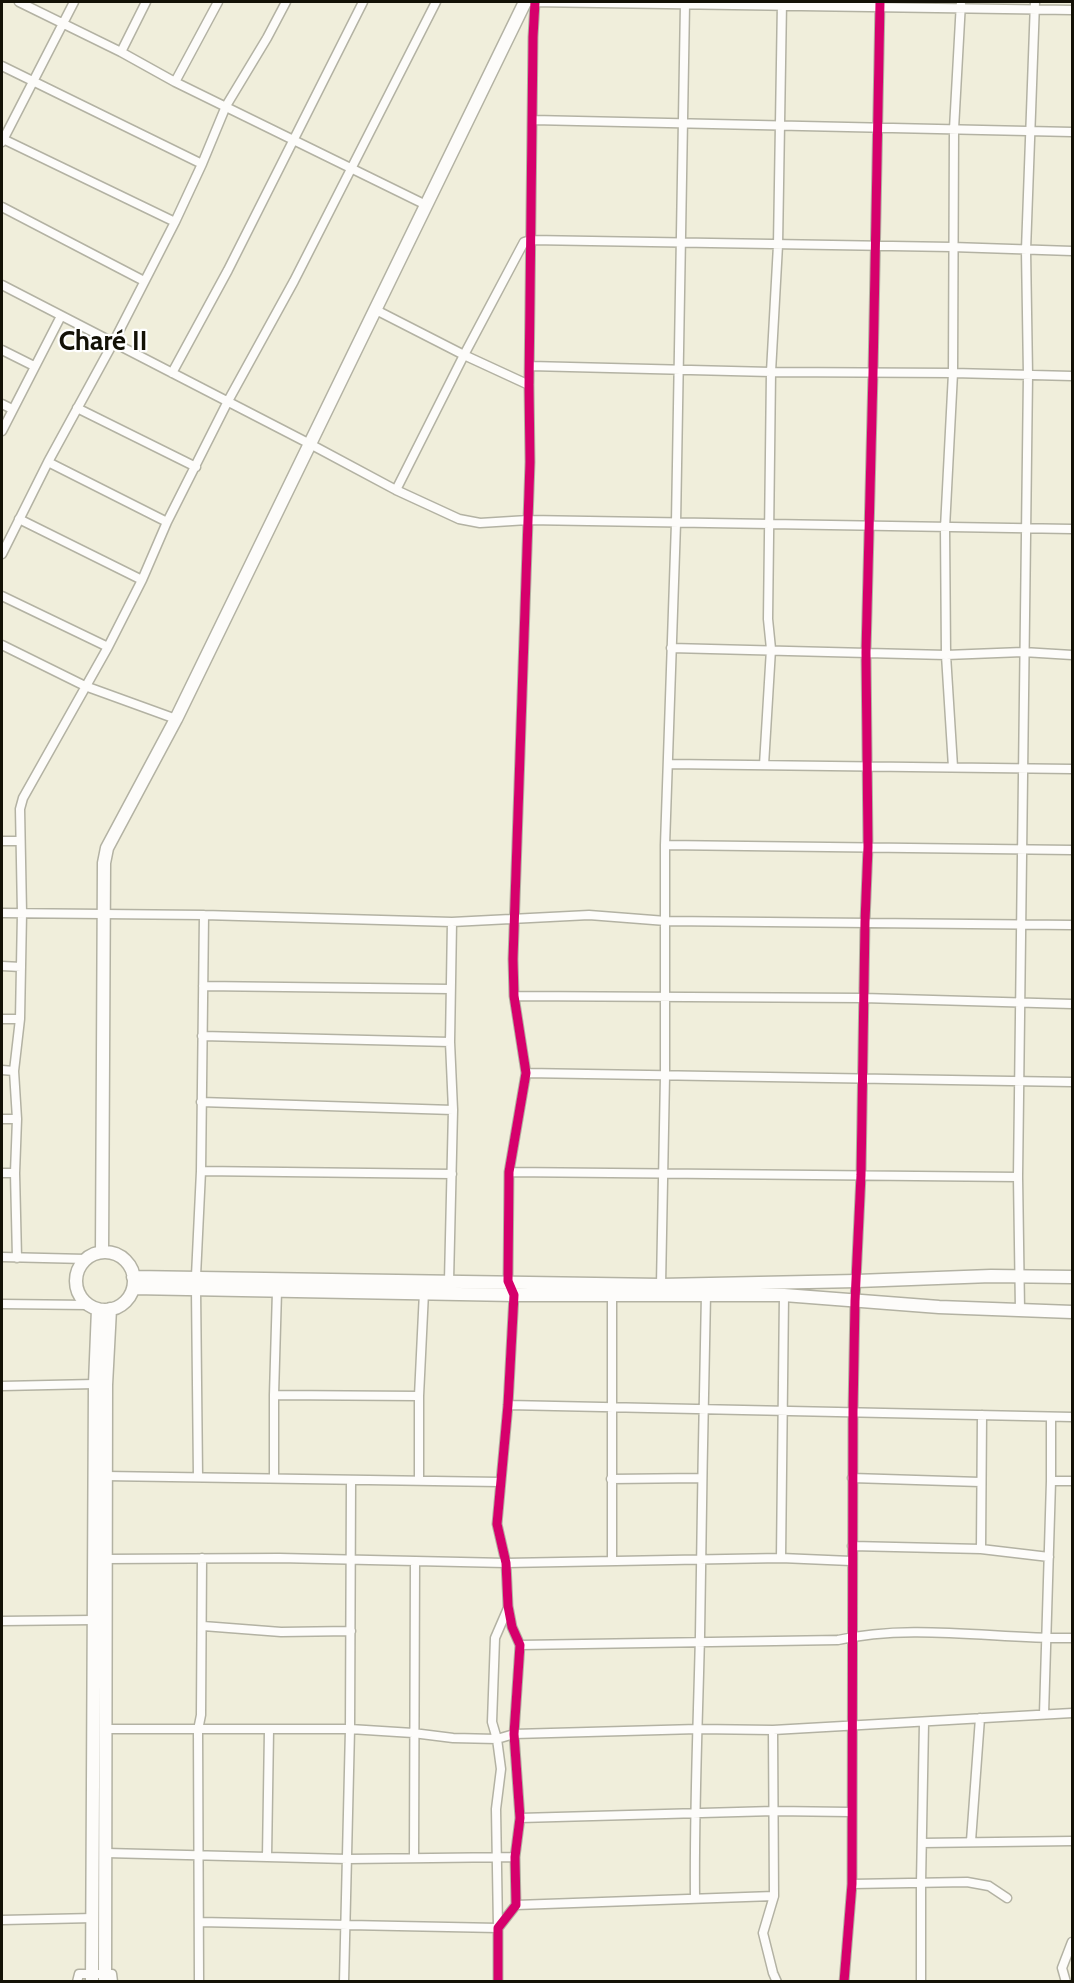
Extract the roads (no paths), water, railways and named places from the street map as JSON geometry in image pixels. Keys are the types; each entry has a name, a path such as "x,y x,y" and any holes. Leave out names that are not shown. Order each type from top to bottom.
{"street":[{"path":"19,2 122,52 175,82 294,138 426,205"},
{"path":"74,2 2,140 175,222"},
{"path":"122,52 146,2"},
{"path":"175,82 218,2"},
{"path":"2,554 76,408 113,343 175,222 226,106 286,2"},
{"path":"172,373 228,270 363,2"},
{"path":"17,1258 15,1173 17,1119 14,1071 20,1019 22,913 20,809 23,798 108,647 228,401 294,281 436,2"},
{"path":"102,1252 104,863 107,848 176,719 374,309 526,2 1035,5 1072,10"},
{"path":"498,1928 516,1905 515,1857 520,1818 514,1734 520,1645 512,1627 508,1606 506,1563 496,1524 508,1405 514,1295 508,1281 509,1173 526,1073 514,996 530,462 529,385 535,2"},
{"path":"764,765 771,649 768,619 771,372 778,245 782,3"},
{"path":"661,1284 665,1077 663,997 666,921 665,845 676,523 685,4"},
{"path":"844,1982 852,1884 850,1812 852,1478 868,847 866,652 880,4"},
{"path":"953,767 946,655 945,528 952,373 954,129 961,5"},
{"path":"1020,1310 1018,1177 1028,375 1026,250 1035,5"},
{"path":"2,66 202,164"},
{"path":"533,120 1072,132"},
{"path":"2,207 144,281"},
{"path":"396,490 522,244 531,240 1072,251"},
{"path":"2,285 396,490 469,522 493,523 528,520 1072,529"},
{"path":"374,309 529,385"},
{"path":"2,431 61,316"},
{"path":"2,350 34,366"},
{"path":"530,366 1072,376"},
{"path":"2,404 12,409"},
{"path":"76,408 196,467"},
{"path":"48,462 167,522"},
{"path":"19,519 142,579"},
{"path":"2,596 108,647"},
{"path":"2,645 85,686 176,719"},
{"path":"671,648 946,655 1023,652 1072,655"},
{"path":"669,764 1072,769"},
{"path":"2,841 20,841"},
{"path":"665,845 1072,850"},
{"path":"2,913 204,915 452,922 589,915 666,921 1072,925"},
{"path":"198,1477 196,1283 201,1171 204,915"},
{"path":"449,1281 453,1110 450,1042 452,922"},
{"path":"2,966 21,967"},
{"path":"203,986 450,989"},
{"path":"514,996 863,998 1072,1004"},
{"path":"2,1019 20,1019"},
{"path":"202,1036 450,1042"},
{"path":"2,1071 14,1071"},
{"path":"526,1073 1072,1082"},
{"path":"201,1102 453,1110"},
{"path":"2,1119 17,1119"},
{"path":"201,1171 452,1174"},
{"path":"509,1173 662,1172 1018,1177"},
{"path":"2,1173 15,1173"},
{"path":"2,1257 86,1259 102,1252 114,1254 125,1260 133,1282 124,1302 99,1308 2,1304"},
{"path":"86,1259 76,1274 76,1286 80,1296 99,1308"},
{"path":"133,1282 508,1281 661,1284 991,1276 1072,1277"},
{"path":"196,1283 277,1291 514,1295 784,1295 939,1307 1072,1312"},
{"path":"274,1478 277,1291"},
{"path":"419,1480 419,1396 424,1292"},
{"path":"612,1294 612,1560"},
{"path":"695,1898 694,1815 700,1643 701,1478 706,1294"},
{"path":"781,1558 784,1295"},
{"path":"99,1308 95,1384 93,1620 94,1918 102,1979"},
{"path":"99,1308 106,1385 104,1729 106,1853 102,1979"},
{"path":"2,1386 95,1384"},
{"path":"274,1395 419,1396"},
{"path":"508,1405 1072,1417"},
{"path":"981,1549 982,1415"},
{"path":"1044,1714 1051,1417"},
{"path":"105,1476 500,1482"},
{"path":"611,1479 701,1478"},
{"path":"852,1478 980,1482"},
{"path":"344,1982 350,1729 351,1481"},
{"path":"1051,1481 1072,1481"},
{"path":"852,1546 981,1549 1049,1557"},
{"path":"105,1559 279,1557 506,1563 781,1558 852,1561"},
{"path":"198,1982 198,1730 201,1715 202,1558"},
{"path":"414,1858 415,1562"},
{"path":"498,1982 495,1809 501,1770 492,1722 495,1638 508,1606"},
{"path":"2,1621 93,1620"},
{"path":"203,1626 281,1632 351,1631"},
{"path":"520,1645 838,1640 852,1636 937,1633 1046,1639 1072,1638"},
{"path":"104,1729 350,1729 453,1738 497,1739 514,1734 698,1729 773,1730 1072,1713"},
{"path":"971,1841 980,1718"},
{"path":"921,1982 924,1723"},
{"path":"267,1857 268,1730"},
{"path":"773,1730 774,1896 763,1933 772,1973 777,1982"},
{"path":"520,1818 774,1811 850,1812"},
{"path":"922,1843 1072,1841"},
{"path":"106,1853 348,1858 515,1857"},
{"path":"852,1884 967,1882 989,1886 1007,1898"},
{"path":"516,1905 774,1896"},
{"path":"2,1920 94,1918"},
{"path":"198,1922 498,1928"},
{"path":"1066,1982 1062,1968 1072,1942"},
{"path":"77,1982 79,1974 102,1979"}],"district":[{"name":"Charé II","path":"103,342"}]}
